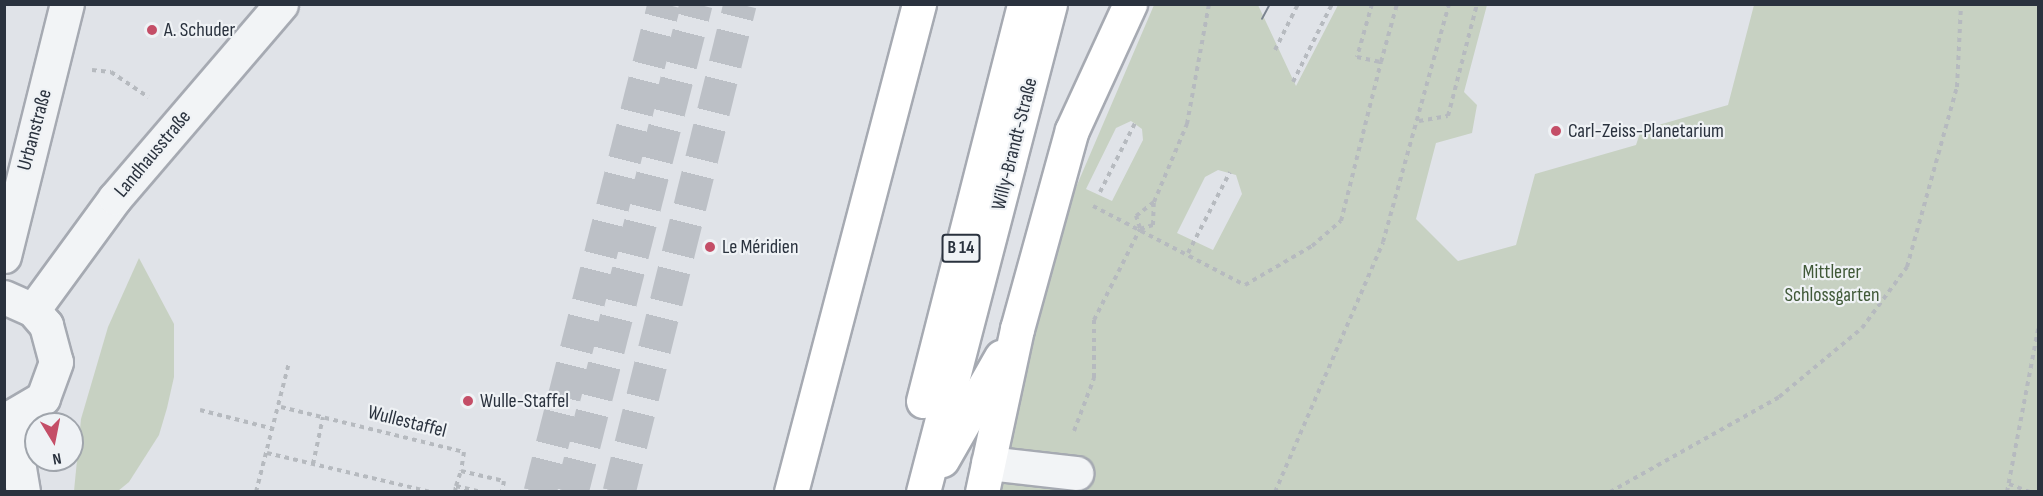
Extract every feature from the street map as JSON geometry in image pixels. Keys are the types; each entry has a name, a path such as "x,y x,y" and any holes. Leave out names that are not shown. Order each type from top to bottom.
{"main road":[{"path":"791,492 919,4"},
{"name":"Willy-Brandt-Straße","path":"901,492 1024,4"},
{"name":"Willy-Brandt-Straße","path":"924,492 1050,4"},
{"path":"985,477 1017,329 1072,130 1130,4"},
{"path":"924,492 1017,329"}],"street":[{"name":"Urbanstraße","path":"4,256 67,4"},
{"name":"Landhausstraße","path":"19,304 115,198 281,4"},
{"path":"19,304 54,342 54,372 43,398 8,421 23,492"},
{"path":"985,477 1069,472"}],"path":[{"path":"1140,229 1153,225 1154,202 1187,124 1209,4"},
{"path":"1275,50 1298,4"},
{"path":"1293,81 1332,4"},
{"path":"1372,4 1357,57 1381,62"},
{"path":"1093,206 1188,253 1245,285 1312,246 1341,221 1397,4"},
{"path":"1275,492 1383,242 1419,121 1449,4"},
{"path":"1419,121 1448,116 1477,4"},
{"path":"1610,492 1779,397 1862,328 1907,267 1957,87 1961,4"},
{"path":"111,72 148,97"},
{"path":"1099,195 1135,123"},
{"path":"1188,253 1230,172"},
{"path":"1069,472 1094,378 1094,320 1140,229 1136,216 1154,202"},
{"path":"2007,492 2038,329"},
{"path":"256,492 281,407 289,363"},
{"name":"Wullestaffel","path":"281,407 464,452 460,471"},
{"path":"200,410 274,429"},
{"path":"313,464 324,417"},
{"path":"267,453 430,492"},
{"path":"455,492 460,471 504,481 503,491"},
{"path":"2008,484 2030,492"},
{"path":"456,486 481,492"}],"green space":[{"name":"Mittlerer Schlossgarten","path":"1154,5 1258,5 1296,86 1338,5 1487,5 1464,92 1477,105 1472,133 1436,143 1416,219 1458,261 1516,245 1535,174 1636,145 1641,130 1728,105 1754,5 2038,5 2038,491 1001,492 1037,320 1071,199","holes":["1131,121 1142,129 1143,140 1112,201 1086,189 1116,128","1218,170 1236,175 1242,194 1213,250 1177,233 1205,177"]},
{"path":"139,258 174,324 174,377 167,408 159,435 129,482 118,491 74,491 76,472 84,472 83,412 108,327"}],"tunnel":[{"path":"540,492 664,4"},
{"path":"572,492 696,4"},
{"path":"619,492 740,4"}],"tram line":[{"path":"1262,19 1270,4"}],"place":[{"name":"A. Schuder","path":"152,30"},
{"name":"Carl-Zeiss-Planetarium","path":"1556,131"},
{"name":"Le Méridien","path":"710,247"},
{"name":"Wulle-Staffel","path":"468,401"}]}
